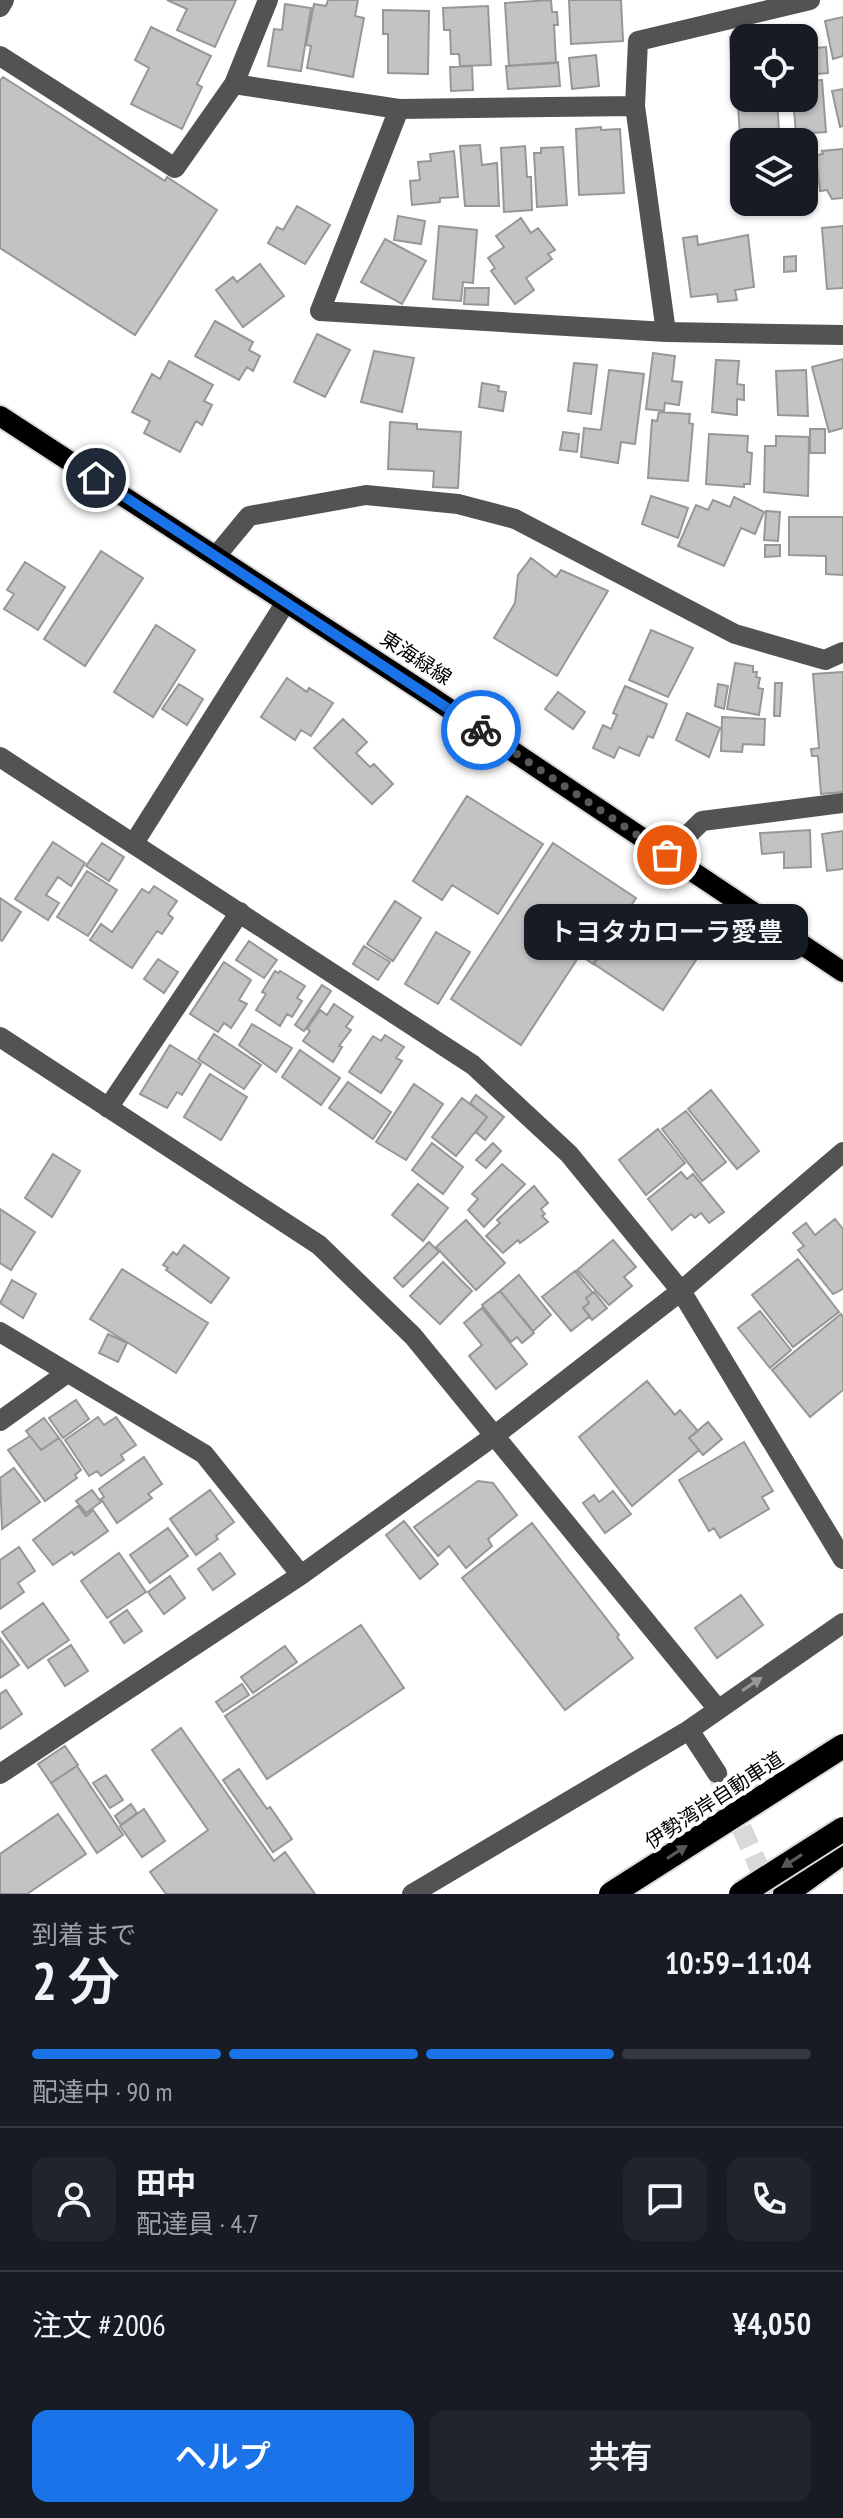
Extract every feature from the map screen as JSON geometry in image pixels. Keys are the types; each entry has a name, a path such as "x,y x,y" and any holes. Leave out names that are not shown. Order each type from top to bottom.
{"highway":[{"name":"伊勢湾岸自動車道","path":"611,1894 843,1746"},
{"path":"741,1894 843,1829"},
{"path":"785,1894 843,1852"}],"main road":[{"name":"東海緑線","path":"0,416 843,972"}],"street":[{"path":"0,7 4,0"},
{"path":"0,56 175,168 234,84 268,0"},
{"path":"666,332 635,106 638,41 810,0"},
{"path":"234,84 399,109 635,106"},
{"path":"399,109 320,311 666,332 843,335"},
{"path":"216,556 249,516 366,495 458,504 515,519 735,634 825,660 843,652"},
{"path":"134,843 286,602"},
{"path":"0,757 473,1065 569,1154 681,1291 843,1559"},
{"path":"667,855 702,821 843,803"},
{"path":"108,1108 240,912"},
{"path":"0,1037 319,1245 413,1336 717,1708"},
{"path":"0,1774 301,1575 494,1436 681,1291 843,1152"},
{"path":"0,1332 204,1454 301,1575"},
{"path":"0,1421 67,1373"},
{"path":"412,1894 689,1730 843,1623"},
{"path":"689,1730 717,1773"}],"building":[{"path":"167,0 236,0 215,47 177,30 187,9"},
{"path":"328,0 358,0 355,16 364,18 353,77 307,68 311,46 306,45 314,4 326,6"},
{"path":"551,0 552,12 557,12 558,25 554,25 556,63 509,66 505,3"},
{"path":"569,0 621,0 623,41 571,44"},
{"path":"285,4 311,8 301,71 268,66 274,29 282,30"},
{"path":"488,6 491,65 460,66 459,54 451,54 450,30 444,30 443,8"},
{"path":"383,10 429,11 428,74 388,73 388,34 383,34"},
{"path":"843,17 843,56 833,59 825,21"},
{"path":"151,27 211,56 197,84 202,87 182,129 131,104 149,68 135,60"},
{"path":"826,47 828,73 818,74 818,48"},
{"path":"596,55 599,86 572,89 569,58"},
{"path":"558,62 560,86 508,89 506,66"},
{"path":"472,66 473,90 451,91 450,67"},
{"path":"3,77 165,181 167,177 217,210 135,335 0,248 0,81"},
{"path":"818,80 822,80 826,132 818,133 818,128 796,128 794,112 818,112"},
{"path":"843,89 843,126 840,127 832,91"},
{"path":"738,112 778,112 779,128 740,128"},
{"path":"601,127 601,130 620,129 624,193 579,195 576,129"},
{"path":"480,145 482,165 497,163 499,206 465,206 460,146"},
{"path":"525,146 527,177 531,177 532,210 504,212 501,148"},
{"path":"563,147 567,205 537,207 534,153 541,153 541,148"},
{"path":"843,149 843,198 832,199 827,190 820,191 818,155 823,154 822,151"},
{"path":"454,151 458,197 412,205 410,181 420,180 418,162 431,161 430,154"},
{"path":"297,206 330,225 305,264 268,243 277,227 283,230"},
{"path":"398,216 425,221 421,244 394,240"},
{"path":"521,218 531,233 538,228 555,250 548,254 552,259 526,278 534,290 515,304 491,271 495,268 488,258 504,247 496,236"},
{"path":"439,226 477,230 473,283 463,282 461,301 433,299"},
{"path":"843,226 843,288 827,289 822,228"},
{"path":"748,235 754,287 735,290 737,300 718,302 717,294 691,297 683,238 697,236 698,245"},
{"path":"385,239 426,261 402,304 361,282"},
{"path":"796,256 796,271 784,272 784,257"},
{"path":"260,264 284,296 243,327 216,290 233,277 237,282"},
{"path":"465,288 489,288 488,305 464,304"},
{"path":"215,321 253,342 249,350 260,356 253,371 247,367 239,380 195,356"},
{"path":"317,334 350,350 325,397 294,382"},
{"path":"374,351 414,358 402,412 361,402"},
{"path":"653,353 675,356 672,381 682,382 679,405 665,403 664,411 646,409"},
{"path":"843,359 843,428 829,432 812,367"},
{"path":"716,360 739,361 737,384 744,385 744,400 737,399 737,415 712,412"},
{"path":"169,361 213,385 204,401 212,405 202,425 196,421 180,452 144,433 150,421 132,412 152,374 160,379"},
{"path":"574,363 597,365 591,414 568,411"},
{"path":"609,370 644,374 635,444 621,442 618,463 581,457 584,428 601,430"},
{"path":"806,370 808,416 778,415 776,371"},
{"path":"482,383 499,386 498,391 506,392 503,411 479,407"},
{"path":"659,412 690,414 689,423 693,424 688,481 648,478 652,420 657,421"},
{"path":"390,422 417,424 417,429 461,432 458,488 433,487 434,471 388,469"},
{"path":"810,429 825,429 825,453 810,453"},
{"path":"563,432 579,434 577,452 560,450"},
{"path":"709,434 748,436 747,452 752,453 750,484 744,484 744,487 706,484"},
{"path":"776,436 809,437 808,496 764,492 765,446 776,446"},
{"path":"651,496 688,508 678,538 642,524"},
{"path":"734,497 764,512 755,534 741,528 724,566 678,546 696,505 708,510 713,500 730,507"},
{"path":"766,511 780,512 778,541 764,540"},
{"path":"789,517 843,517 843,575 826,574 826,556 789,555"},
{"path":"765,545 780,545 780,556 765,557"},
{"path":"101,551 143,578 85,666 44,639"},
{"path":"531,558 556,577 561,570 608,591 557,676 494,638 515,603 518,575"},
{"path":"25,562 65,587 38,630 4,609 14,594 7,590"},
{"path":"156,625 195,650 153,717 114,692"},
{"path":"651,630 693,648 668,697 629,680"},
{"path":"735,663 753,666 753,672 757,672 756,677 760,678 758,688 763,689 759,715 727,709"},
{"path":"843,672 843,792 821,794 818,756 812,756 811,749 819,748 813,674"},
{"path":"287,678 307,692 309,688 333,703 311,736 301,730 295,740 261,717"},
{"path":"775,683 782,683 780,716 774,716"},
{"path":"179,684 203,699 187,725 162,709"},
{"path":"718,684 728,686 724,709 715,706"},
{"path":"625,686 667,704 653,738 648,736 639,756 619,747 614,758 593,748 603,725 611,729 617,715 613,713"},
{"path":"558,692 585,712 573,729 545,709"},
{"path":"687,713 720,728 709,757 676,740"},
{"path":"722,717 765,719 764,745 743,744 742,752 721,751"},
{"path":"343,719 367,742 356,753 370,767 374,764 393,784 372,804 314,748"},
{"path":"467,796 543,844 498,914 452,885 442,900 413,881"},
{"path":"810,830 811,867 784,868 784,852 762,854 760,833"},
{"path":"843,831 843,869 827,871 822,834"},
{"path":"53,842 85,863 71,886 58,877 46,895 59,903 48,920 15,899"},
{"path":"102,843 124,857 109,881 86,866"},
{"path":"553,843 636,898 593,964 580,955 521,1045 451,999"},
{"path":"87,871 117,890 88,936 57,917"},
{"path":"154,886 177,901 168,914 173,918 162,934 157,931 132,968 90,940 101,924 112,932 142,889 149,893"},
{"path":"0,898 21,912 2,941 0,940"},
{"path":"395,901 421,918 393,961 367,944"},
{"path":"629,911 698,957 663,1010 594,964"},
{"path":"436,932 470,952 438,1004 405,984"},
{"path":"249,941 277,960 264,978 236,960"},
{"path":"364,946 390,962 378,980 353,964"},
{"path":"158,959 178,972 164,993 144,979"},
{"path":"224,962 251,980 239,1000 247,1004 231,1028 224,1023 218,1032 190,1014"},
{"path":"275,971 305,986 297,998 302,1001 292,1017 287,1014 280,1026 256,1010 266,994 262,992"},
{"path":"322,985 331,991 304,1031 295,1025"},
{"path":"334,1004 353,1017 346,1027 351,1030 339,1046 342,1047 333,1062 303,1041 320,1010 327,1015"},
{"path":"252,1024 292,1048 276,1072 239,1045"},
{"path":"214,1034 261,1065 244,1089 198,1059"},
{"path":"385,1035 404,1047 396,1058 402,1061 381,1093 349,1072 373,1036 381,1041"},
{"path":"170,1045 201,1064 182,1095 177,1092 167,1108 140,1094"},
{"path":"300,1050 340,1078 321,1105 282,1077"},
{"path":"210,1074 247,1097 221,1140 184,1117"},
{"path":"348,1082 391,1112 373,1139 329,1108"},
{"path":"414,1084 443,1104 406,1160 376,1142"},
{"path":"711,1090 759,1151 737,1169 688,1109"},
{"path":"476,1095 504,1117 485,1140 476,1132 487,1117 470,1103"},
{"path":"462,1098 487,1117 456,1156 432,1137"},
{"path":"686,1111 726,1162 702,1181 662,1129"},
{"path":"658,1129 685,1163 646,1195 619,1160"},
{"path":"432,1143 463,1167 443,1194 412,1170"},
{"path":"493,1143 501,1151 486,1168 476,1160"},
{"path":"53,1154 80,1171 52,1217 25,1198"},
{"path":"502,1164 525,1184 484,1227 468,1210 478,1199 472,1194"},
{"path":"681,1172 687,1179 693,1174 724,1212 709,1223 701,1213 695,1218 691,1214 672,1230 648,1199"},
{"path":"418,1184 448,1208 423,1241 392,1215"},
{"path":"534,1186 548,1203 541,1209 545,1214 542,1216 548,1222 503,1253 486,1236 500,1223 497,1220"},
{"path":"0,1209 35,1232 11,1270 0,1263"},
{"path":"835,1219 843,1229 843,1289 833,1294 798,1250 804,1246 793,1233 806,1223 815,1235"},
{"path":"466,1220 505,1263 476,1290 436,1247"},
{"path":"613,1240 636,1267 624,1277 632,1286 609,1305 577,1270"},
{"path":"429,1242 439,1252 403,1287 394,1278"},
{"path":"184,1245 229,1278 211,1303 163,1265 173,1252 177,1255"},
{"path":"798,1259 839,1312 793,1347 752,1295"},
{"path":"443,1262 472,1291 440,1324 410,1296"},
{"path":"122,1269 208,1323 176,1373 90,1319"},
{"path":"575,1271 593,1293 586,1298 589,1303 583,1308 590,1316 571,1331 542,1297"},
{"path":"519,1275 551,1315 533,1331 500,1291"},
{"path":"12,1280 36,1294 23,1318 0,1303"},
{"path":"500,1291 534,1333 522,1343 517,1337 511,1342 482,1305"},
{"path":"594,1292 607,1308 592,1320 583,1308 589,1303 586,1298"},
{"path":"482,1308 527,1364 496,1389 469,1356 482,1345 464,1323"},
{"path":"760,1311 791,1350 770,1368 738,1328"},
{"path":"841,1314 843,1390 810,1417 772,1370"},
{"path":"108,1334 127,1343 118,1362 99,1353"},
{"path":"647,1381 675,1415 680,1410 698,1431 689,1438 699,1450 632,1506 579,1437"},
{"path":"76,1400 89,1419 63,1438 49,1418"},
{"path":"98,1417 104,1425 116,1417 136,1445 121,1455 124,1460 101,1476 97,1471 89,1476 65,1440"},
{"path":"44,1418 59,1438 41,1450 26,1431"},
{"path":"708,1422 722,1439 703,1455 689,1438"},
{"path":"30,1436 41,1450 59,1438 81,1470 75,1475 77,1478 45,1501 8,1450"},
{"path":"744,1442 773,1491 762,1497 769,1509 720,1538 714,1528 709,1531 679,1480"},
{"path":"144,1457 162,1484 148,1494 152,1498 117,1523 101,1499 104,1497 99,1489"},
{"path":"14,1468 40,1502 2,1529 0,1478"},
{"path":"478,1481 493,1483 517,1515 488,1539 492,1546 466,1568 449,1546 438,1556 414,1527"},
{"path":"92,1490 101,1502 86,1513 76,1501"},
{"path":"210,1490 234,1522 196,1555 170,1519"},
{"path":"613,1491 631,1514 605,1533 583,1503 594,1495 599,1502"},
{"path":"78,1506 86,1516 93,1510 108,1531 74,1555 72,1552 53,1565 33,1540"},
{"path":"404,1521 438,1564 420,1579 386,1535"},
{"path":"532,1523 619,1635 617,1637 633,1658 565,1710 462,1578"},
{"path":"168,1528 188,1556 150,1583 130,1555"},
{"path":"19,1547 35,1571 18,1583 24,1592 0,1609 0,1560"},
{"path":"119,1553 146,1592 107,1618 81,1581"},
{"path":"220,1553 235,1574 213,1590 198,1569"},
{"path":"170,1576 185,1598 164,1614 148,1592"},
{"path":"741,1595 763,1625 717,1658 695,1628"},
{"path":"43,1603 69,1640 28,1668 2,1632"},
{"path":"127,1610 142,1631 124,1643 110,1622"},
{"path":"361,1625 404,1688 267,1779 225,1716"},
{"path":"0,1638 19,1665 0,1678"},
{"path":"71,1645 88,1671 65,1686 48,1660"},
{"path":"285,1646 297,1662 253,1693 241,1677"},
{"path":"242,1684 249,1695 223,1712 216,1702"},
{"path":"6,1690 22,1714 0,1729 0,1694"},
{"path":"181,1728 274,1861 285,1852 315,1894 166,1894 150,1872 208,1830 152,1750"},
{"path":"65,1746 78,1765 51,1783 38,1764"},
{"path":"77,1766 123,1835 97,1853 51,1783"},
{"path":"239,1769 292,1839 273,1852 223,1780"},
{"path":"106,1775 123,1800 110,1808 93,1783"},
{"path":"131,1804 137,1813 121,1825 115,1816"},
{"path":"144,1809 165,1841 142,1857 120,1826"},
{"path":"58,1814 86,1854 27,1894 0,1894 0,1854"}],"tunnel":[{"path":"717,1773 771,1894"}],"way so far":[{"path":"481,730 667,855"}],"place":[{"name":"トヨタカローラ愛豊","path":"667,855"}],"route":[{"path":"96,478 481,730"}]}
